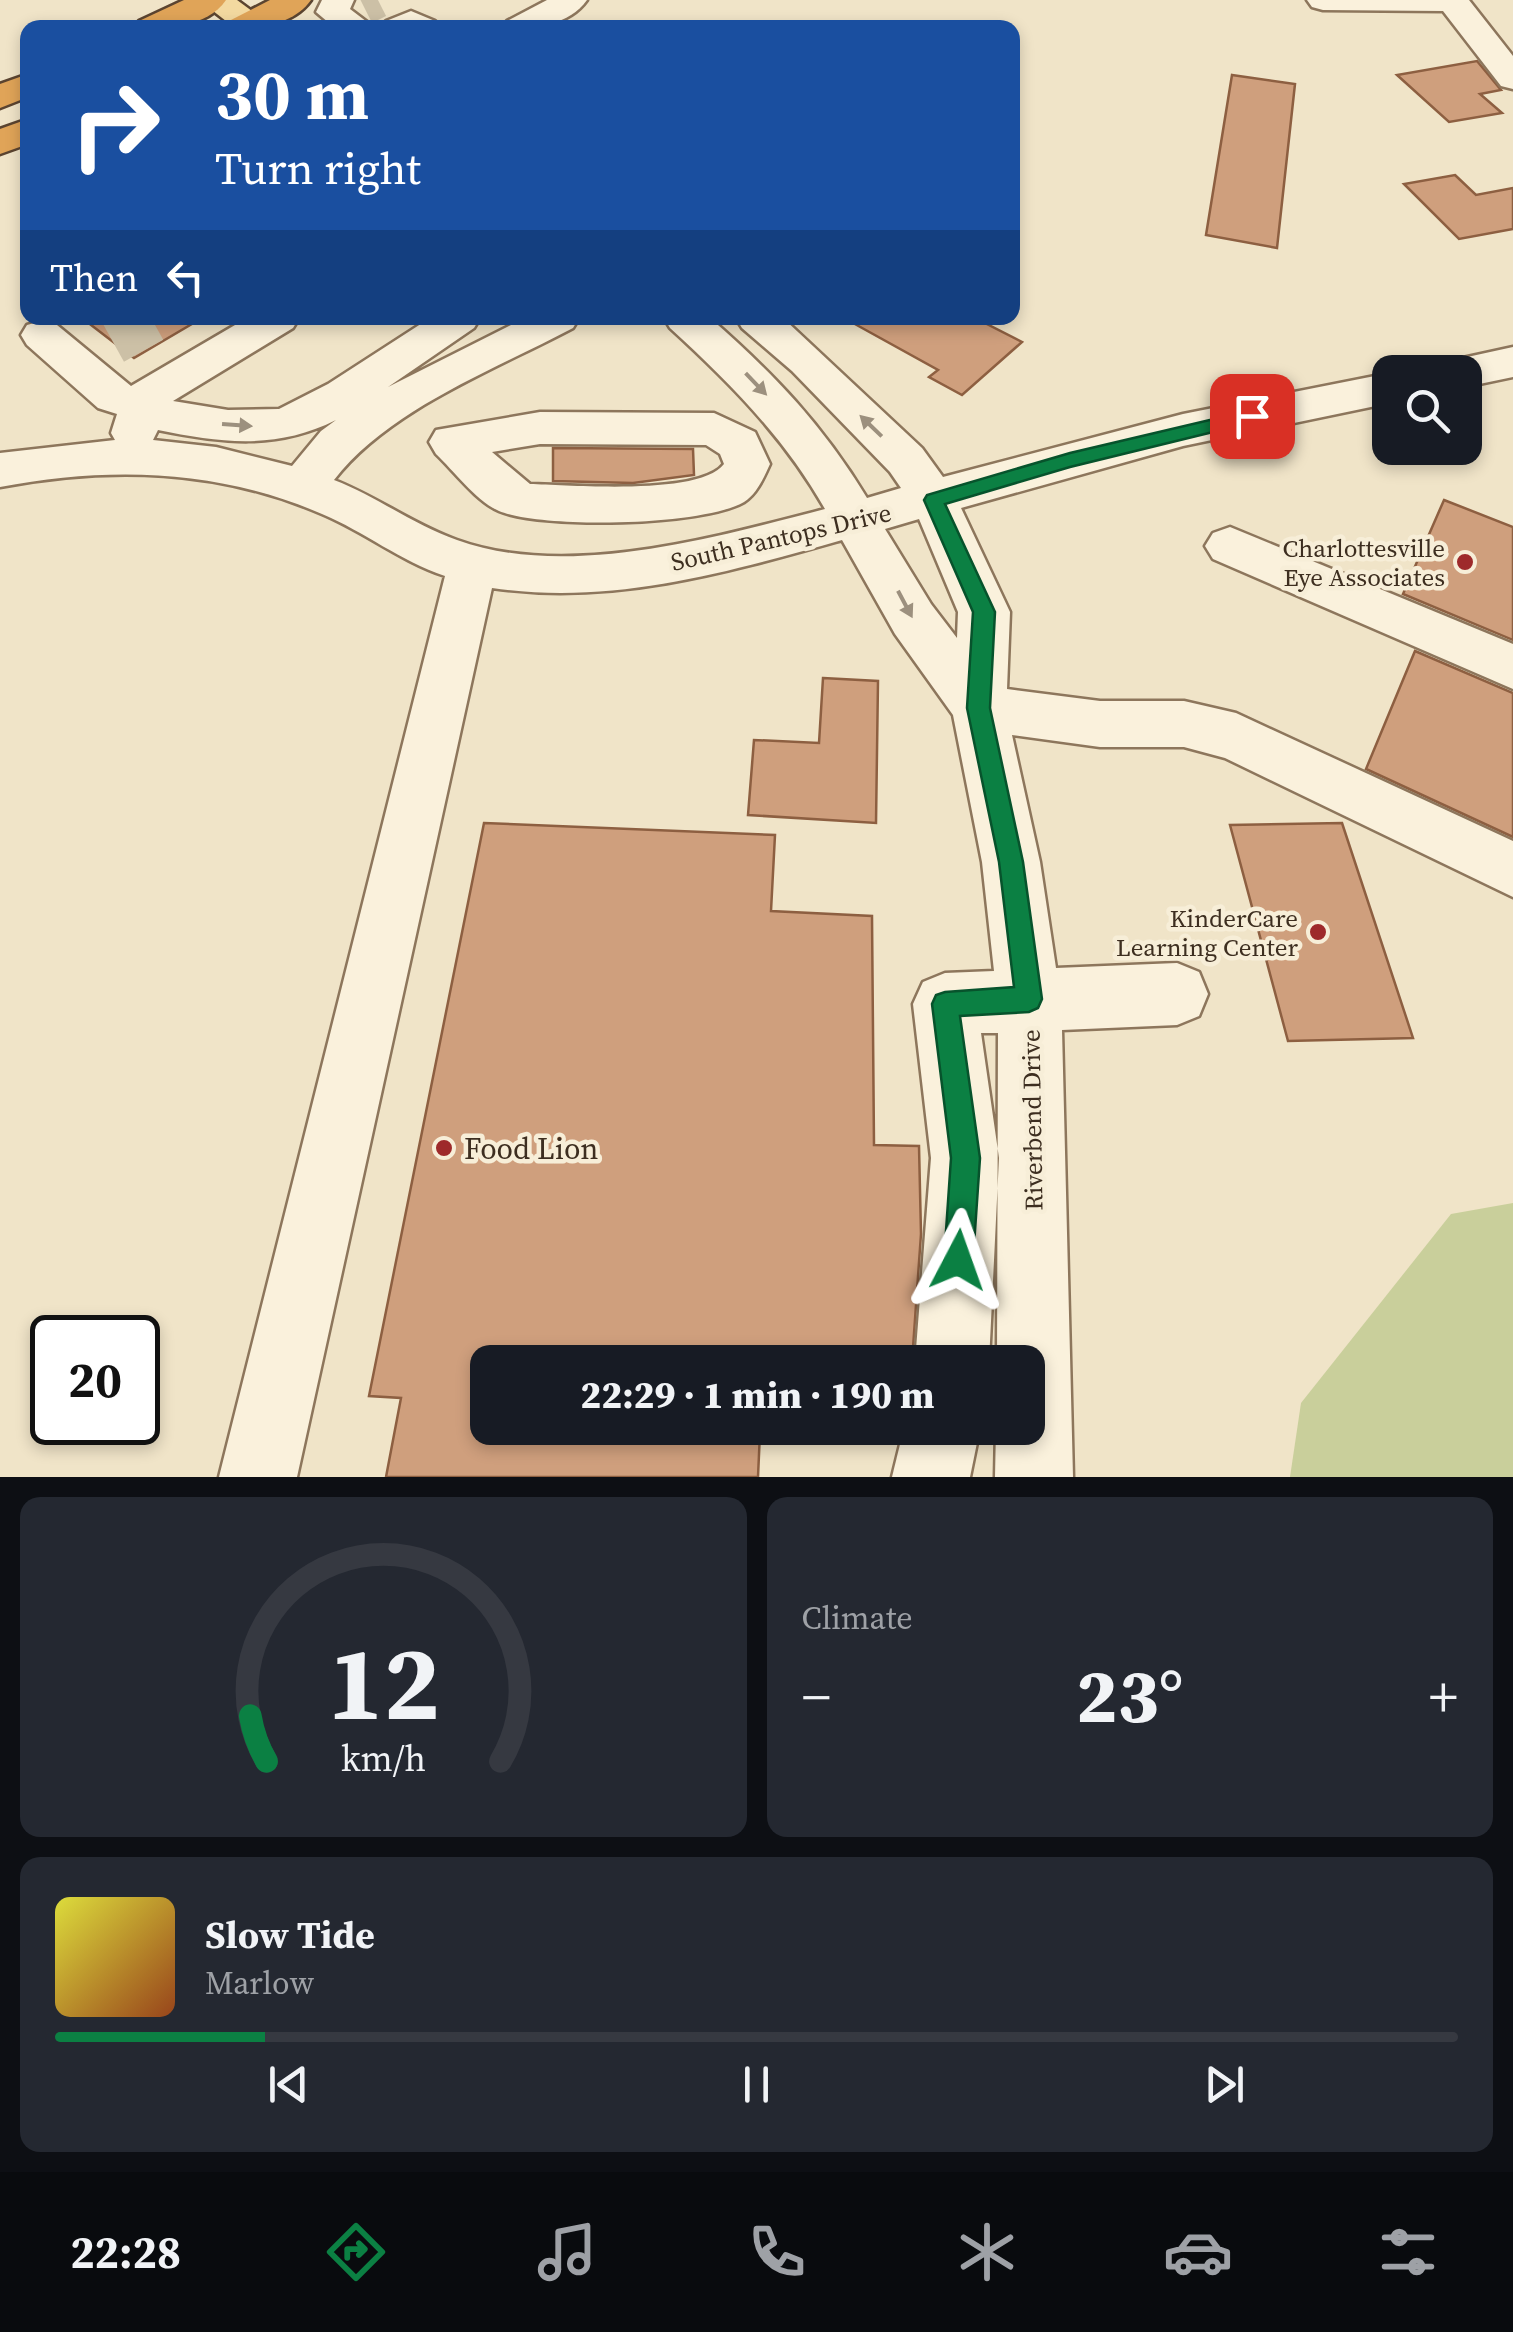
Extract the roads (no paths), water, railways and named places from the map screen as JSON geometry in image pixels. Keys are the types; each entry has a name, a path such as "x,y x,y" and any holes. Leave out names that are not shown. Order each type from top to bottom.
{"highway":[{"path":"169,20 213,0"},
{"path":"265,20 296,0"}],"main road":[{"path":"213,0 246,20"}],"street":[{"path":"1324,0 1452,0 1513,79"},
{"path":"529,20 551,3"},
{"path":"126,456 145,398 250,325"},
{"path":"73,339 114,397 142,409 238,427 282,425 313,413 448,325"},
{"path":"302,486 337,443 376,413 545,325"},
{"name":"Riverbend Drive","path":"693,325 761,387 817,454 913,619 978,708"},
{"name":"Riverbend Drive","path":"765,325 906,460 934,500 984,612 978,708 1011,862 1029,999 1034,1162 1034,1477"},
{"path":"1482,368 1513,362"},
{"name":"South Pantops Drive","path":"0,470 100,454 248,468 346,504 450,558 560,572 638,568 714,557 1183,430 1372,392"},
{"path":"540,428 649,428 714,429 728,434 747,456 743,475 722,492 674,500 530,502 512,496 452,442 540,428"},
{"path":"1230,546 1513,667"},
{"path":"258,1477 473,563"},
{"path":"978,708 1100,724 1184,724 1236,738 1513,870"},
{"path":"953,1345 966,1158 945,1004 1178,994"},
{"path":"930,1477 938,1445"}],"tunnel":[{"path":"364,7 378,0"},
{"path":"113,342 143,325"}],"place":[{"name":"Charlottesville Eye Associates","path":"1465,562"},
{"name":"KinderCare Learning Center","path":"1318,932"},
{"name":"Food Lion","path":"444,1148"}]}
